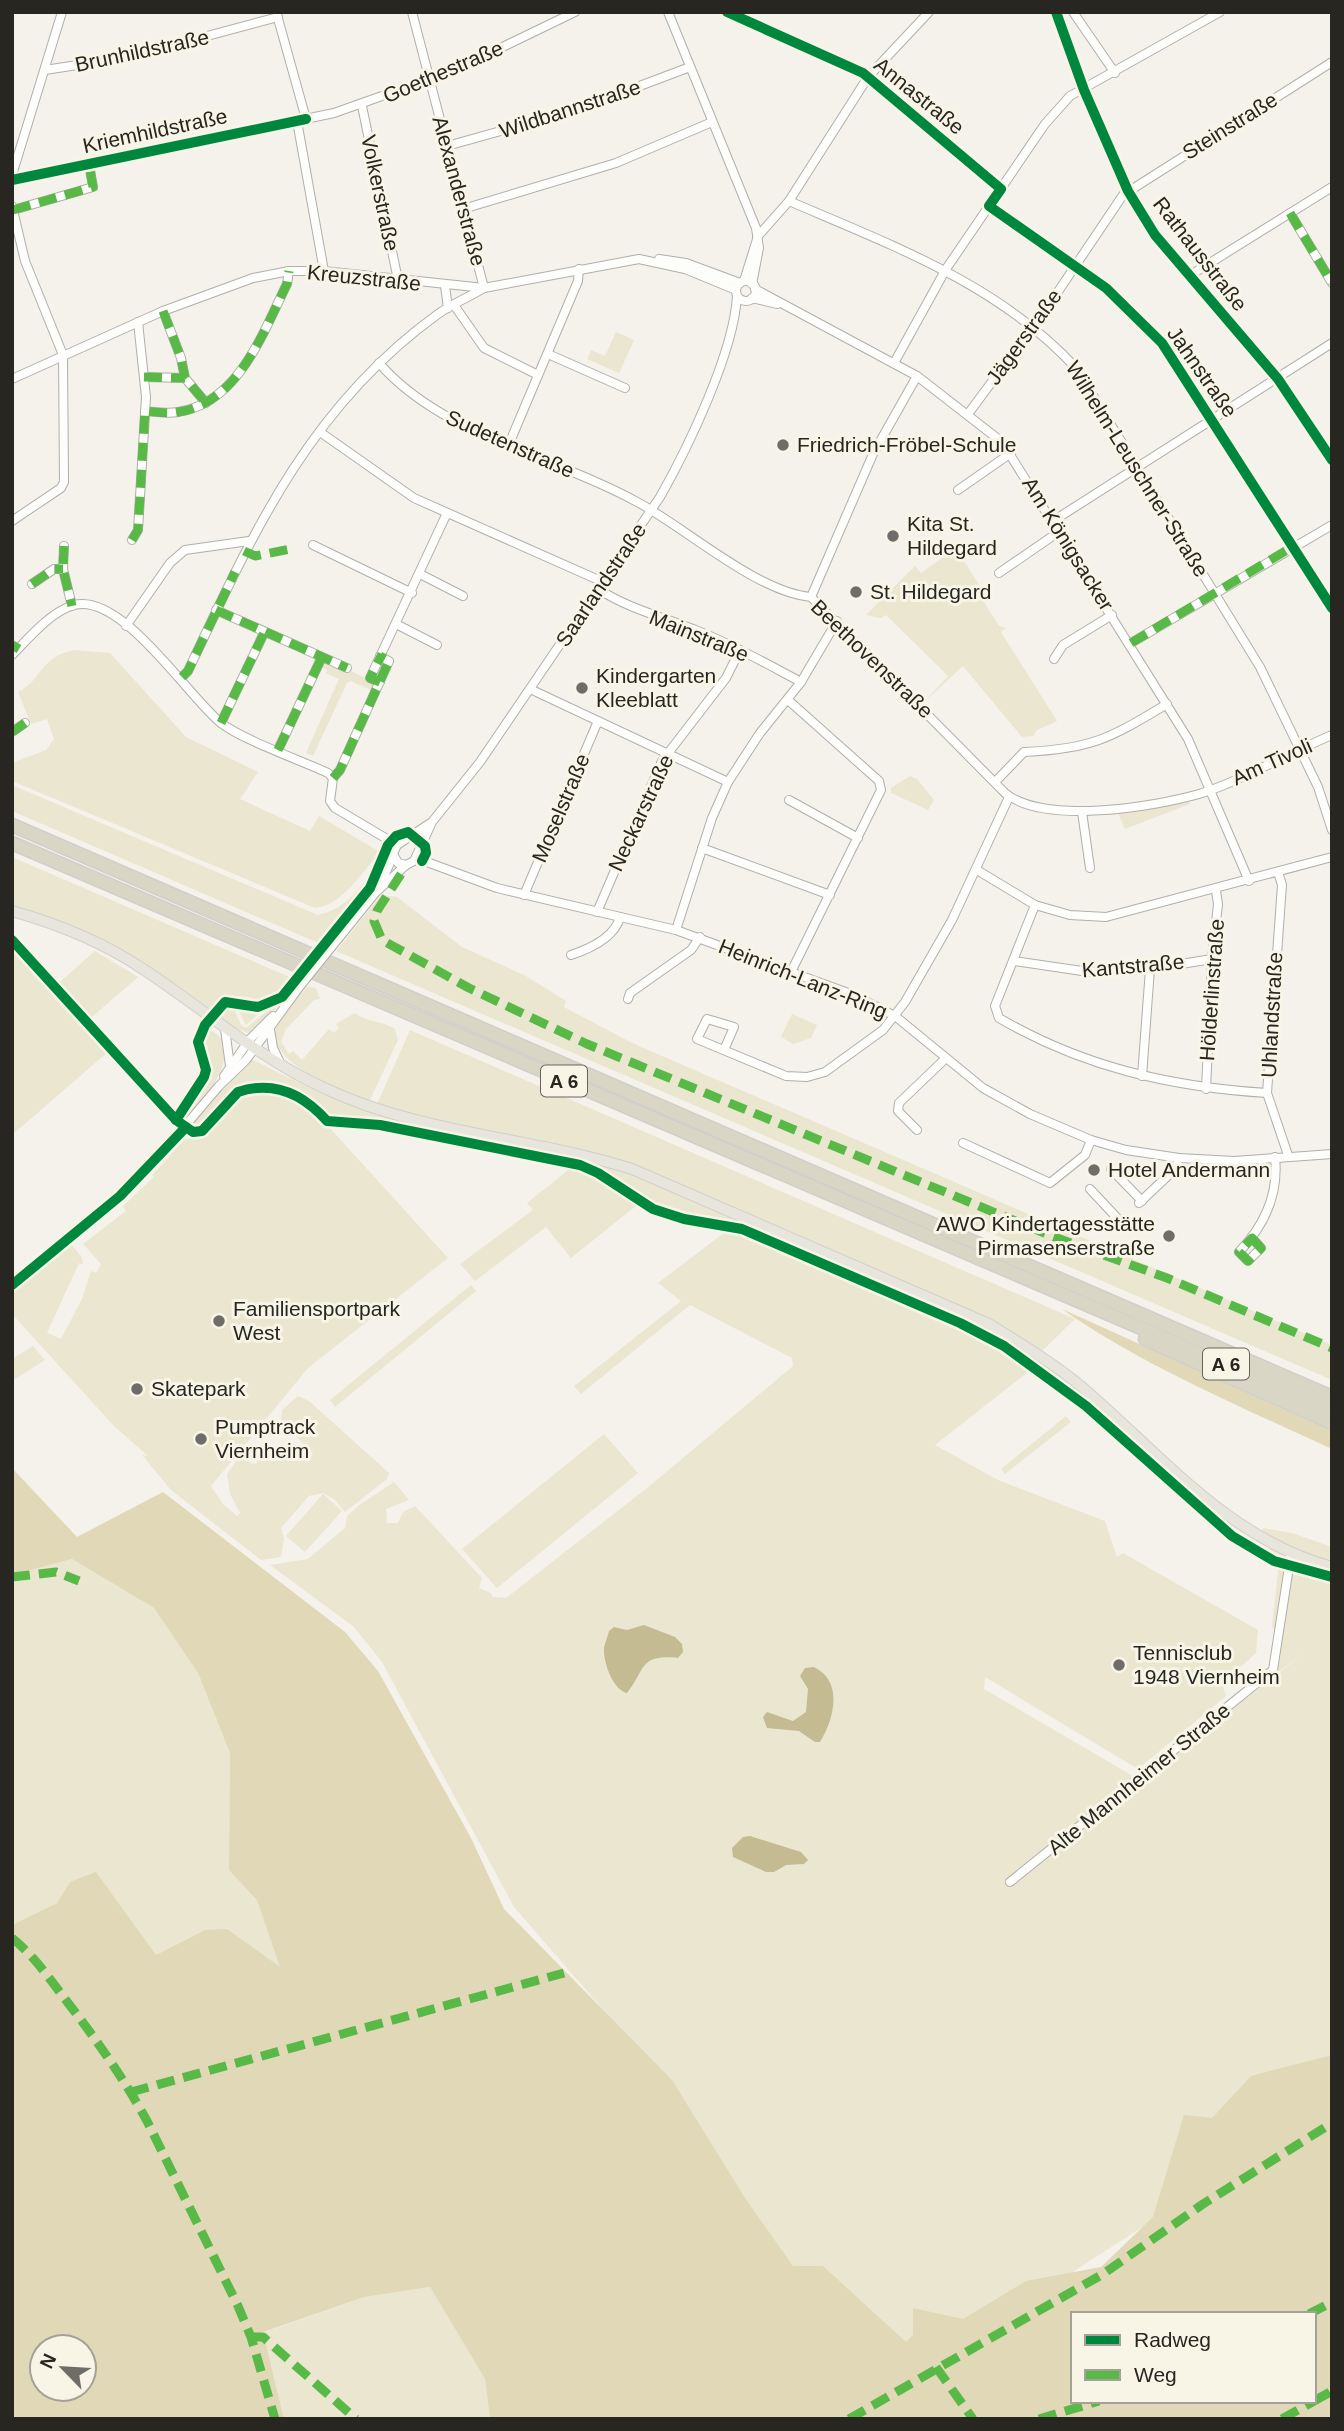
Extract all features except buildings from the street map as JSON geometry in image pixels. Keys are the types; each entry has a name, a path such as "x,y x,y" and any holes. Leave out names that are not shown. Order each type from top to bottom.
{"highway":[{"name":"A 6","path":"12,825 1332,1397"},
{"name":"A 6","path":"12,844 1332,1410"},
{"path":"1090,1307 1116,1325 1332,1423"},
{"name":"A 6","path":"1269,1368 1332,1390"}],"main road":[{"path":"12,911 53,923 142,968 250,1047 283,1067 339,1094 420,1122 578,1152 632,1169 989,1324 1043,1357 1080,1386 1216,1507 1246,1530 1291,1554 1332,1567"}],"street":[{"path":"12,175 62,12"},
{"name":"Alexanderstraße","path":"412,12 484,288"},
{"name":"Goethestraße","path":"302,120 362,106 429,77 456,70 575,12"},
{"path":"668,12 758,236 758,261 744,287"},
{"path":"758,236 789,201 868,77 929,12"},
{"name":"Rathausstraße","path":"1056,12 1084,90 1128,191 1155,235 1278,379 1332,460"},
{"path":"1073,12 1115,73"},
{"path":"894,363 946,269 1045,124 1070,96 1220,12"},
{"name":"Annastraße","path":"733,14 868,77 1001,189"},
{"path":"277,15 302,120 324,271"},
{"name":"Brunhildstraße","path":"45,70 129,57 277,15"},
{"name":"Steinstraße","path":"1128,191 1332,62"},
{"name":"Wildbannstraße","path":"447,146 576,110 690,67"},
{"name":"Volkerstraße","path":"362,106 398,280"},
{"name":"Kriemhildstraße","path":"12,180 302,120"},
{"path":"463,209 616,163 712,122"},
{"name":"Kriemhildstraße","path":"13,208 93,187 89,164"},
{"path":"1189,276 1332,187"},
{"name":"Jägerstraße","path":"968,414 1128,191"},
{"name":"Wilhelm-Leuschner-Straße","path":"789,201 946,269 1053,343 1076,368 1260,667 1301,748 1332,830"},
{"name":"Jahnstraße","path":"989,206 1106,289 1162,343 1332,608"},
{"path":"12,521 63,486 63,355 25,261 13,208"},
{"path":"1290,213 1332,283"},
{"name":"Kreuzstraße","path":"12,379 163,311 253,278 289,271 324,271 445,286 484,288 616,261 666,259 686,263 744,287"},
{"path":"509,444 578,281 579,268"},
{"path":"145,411 176,413 206,403 234,379 253,352 287,284 289,271"},
{"path":"445,286 451,307 484,348 538,375"},
{"path":"451,307 457,287"},
{"name":"Saarlandstraße","path":"732,326 749,300 744,287"},
{"name":"Saarlandstraße","path":"416,855 432,822 480,762 601,586 651,511 687,449 744,287"},
{"name":"Am Königsacker","path":"744,287 749,300 780,305"},
{"name":"Am Königsacker","path":"744,287 918,376 968,414 1011,453 1167,704 1212,789 1249,881"},
{"path":"181,677 188,671 249,541 285,477 320,432 379,363 451,307 484,288"},
{"path":"163,311 181,358 185,378 206,403"},
{"path":"132,540 138,530 145,411 138,322"},
{"path":"1053,521 1332,343"},
{"path":"548,354 625,388"},
{"name":"Sudetenstraße","path":"379,363 391,377 437,411 625,496 651,511"},
{"path":"811,597 873,454 918,376"},
{"path":"144,377 185,378"},
{"name":"Mainstraße","path":"320,432 391,484 601,586 637,611 697,630 801,682"},
{"path":"958,490 1011,453"},
{"name":"Beethovenstraße","path":"651,511 713,552 788,593 811,597 1009,797"},
{"path":"12,1284 131,1185 219,1086 376,892 416,855 412,845 401,843 335,808 330,802 333,778 340,770 380,682 370,678 412,593 447,513"},
{"path":"1131,643 1332,525"},
{"path":"999,573 1060,531"},
{"path":"126,626 170,563 185,550 249,541"},
{"path":"313,545 412,593"},
{"path":"64,546 63,569 72,606"},
{"path":"32,584 54,569 63,569"},
{"path":"420,574 463,596"},
{"path":"14,650 72,606 82,604 101,608 126,626 181,677 221,723 333,778"},
{"path":"216,610 321,659 348,668"},
{"path":"1054,659 1063,645 1112,615"},
{"path":"676,930 702,848 728,782 760,733 801,682 837,621"},
{"path":"396,624 437,645"},
{"path":"221,723 264,633"},
{"name":"Neckarstraße","path":"597,912 667,754 726,678 740,650"},
{"path":"278,750 321,659"},
{"path":"530,689 728,782"},
{"path":"788,699 878,781 881,790 791,972"},
{"path":"995,782 1024,752 1075,748 1097,743 1167,704"},
{"name":"Moselstraße","path":"524,895 598,721"},
{"path":"12,732 25,723"},
{"name":"Am Tivoli","path":"1212,789 1332,735"},
{"path":"724,1050 734,1027 707,1019 697,1039 786,1076 807,1077 825,1072 883,1030 895,1016 931,957 976,870 1009,797 1038,806 1082,812 1199,794 1212,789"},
{"path":"789,800 859,838"},
{"path":"1082,812 1090,868"},
{"name":"Saarlandstraße","path":"401,843 432,822"},
{"path":"376,892 401,843"},
{"path":"702,848 830,895"},
{"name":"Heinrich-Lanz-Ring","path":"416,855 494,887 700,937 872,1003 895,1016 945,1059 1006,1102 1091,1140 1126,1150 1179,1158 1234,1161 1288,1155 1332,1154"},
{"path":"393,856 398,863 406,865"},
{"path":"976,870 1035,905 1070,915 1106,917 1216,891 1332,857"},
{"name":"Uhlandstraße","path":"1278,872 1282,885 1267,1093 1288,1155"},
{"name":"Hölderlinstraße","path":"1206,1089 1212,960 1218,904 1216,891"},
{"path":"1035,905 995,1006 999,1018 1071,1054 1142,1076 1206,1089 1267,1093"},
{"path":"571,955 586,950 613,930 620,917"},
{"path":"628,999 630,993 691,950 700,937"},
{"name":"Kantstraße","path":"1014,961 1070,971 1150,969 1212,960"},
{"path":"1142,1076 1150,969"},
{"path":"219,1086 230,1066 270,1029 281,1010"},
{"path":"225,1029 230,1066"},
{"path":"270,1029 273,1048 283,1067"},
{"path":"917,1130 898,1111 899,1103 945,1059"},
{"path":"963,1143 1050,1183 1085,1155 1091,1140"},
{"path":"1252,1238 1270,1205 1276,1170 1275,1157"},
{"path":"1111,1169 1141,1202 1175,1169 1179,1158"},
{"path":"1090,1189 1119,1220"},
{"name":"Alte Mannheimer Straße","path":"1010,1882 1273,1670 1291,1554"}],"shaded area":[{"path":"616,332 634,340 619,373 587,359 591,350 605,356"},
{"path":"956,548 981,588 977,591 999,626 1006,628 1001,632 1057,721 1037,730 1033,736 1022,737 963,666 925,701 948,676 886,615 881,618 866,615 915,566 921,573"},
{"path":"74,650 110,653 186,737 258,772 240,799 310,831 319,816 380,852 343,894 325,906 315,908 12,781 12,763 46,750 54,739 47,719 31,724 18,692 33,681 54,658"},
{"path":"324,664 345,672 347,669 375,683 373,691 351,681 347,683 313,756 306,753 339,679 326,673 327,670 321,667"},
{"path":"910,776 917,779 934,800 928,810 891,793 891,788"},
{"path":"12,785 318,915 346,902 360,888 377,861 381,863 369,886 323,945 12,811"},
{"path":"1189,802 1190,804 1125,829 1118,813"},
{"path":"12,857 294,979 277,997 270,1000 231,996 213,1011 142,963 92,936 12,907"},
{"path":"381,895 397,897 462,947 526,976 566,1001 564,1007 632,1043 1332,1345 1332,1380 336,951"},
{"path":"15,947 53,988 95,951 138,977 85,1023 109,1051 12,1135 12,949"},
{"path":"307,987 316,988 320,999 314,1000 286,1029 281,1042 289,1054 293,1051 302,1060 329,1029 334,1033 339,1028 336,1024 355,1013 395,1029 398,1040 370,1100 345,1093 313,1077 286,1057 278,1046 275,1036 278,1022"},
{"path":"287,995 271,1014 248,1033 233,1027 217,1013 225,1005 232,1004 241,1025 246,1028"},
{"path":"234,1002 265,1008 246,1025"},
{"path":"792,1014 817,1025 811,1038 793,1044 781,1037"},
{"path":"207,1027 223,1041 224,1061 214,1085 184,1122 181,1119 207,1075 201,1039"},
{"path":"410,1030 1075,1319 1042,1351 737,1225 675,1215 642,1201 571,1258 546,1227 475,1281 460,1264 533,1210 527,1203 577,1163 369,1122 331,1120 305,1096 272,1085 239,1089 229,1096 202,1127 193,1126 219,1090 253,1060 320,1093 373,1113"},
{"name":"Familiensportpark West","path":"240,1093 285,1093 309,1105 448,1258 308,1368 211,1486 223,1504 237,1516 240,1513 230,1494 227,1474 243,1452 250,1463 256,1464 265,1444 306,1460 311,1457 313,1453 281,1422 282,1410 298,1396 309,1401 389,1473 387,1479 345,1512 334,1499 323,1493 309,1496 281,1528 284,1538 281,1557 261,1560 171,1490 142,1455 148,1456 114,1426 12,1314 12,1288 65,1245 72,1245 82,1258 83,1265 79,1263 47,1333 61,1339 82,1299 91,1271 96,1273 101,1264 83,1244 126,1211 123,1206 154,1177 152,1175 184,1140 205,1133"},
{"path":"729,1229 960,1327 1033,1368 935,1445 998,1480 1105,1521 1117,1557 1123,1553 1258,1630 1256,1653 1222,1684 1226,1696 1138,1769 985,1677 984,1689 1138,1779 1142,1780 1304,1653 1269,1679 1279,1645 1272,1626 1278,1572 1262,1528 1292,1533 1332,1547 1332,2105 863,2407 646,2059 514,1907 382,1662 354,1627 270,1565 308,1559 345,1528 347,1516 358,1506 394,1482 409,1500 386,1509 387,1523 398,1523 403,1512 415,1506 482,1578 479,1588 491,1593 493,1597 506,1598 647,1488 793,1366 792,1358 690,1305 581,1394 574,1386 681,1301 658,1283"},
{"path":"471,1285 476,1291 335,1407 330,1400"},
{"path":"1062,1309 1332,1431 1332,1449 1160,1367"},
{"path":"33,1346 45,1360 12,1381 12,1359"},
{"path":"1066,1416 1071,1422 1005,1474 1001,1469"},
{"path":"604,1434 638,1473 497,1588 462,1549"},
{"path":"12,1468 77,1537 163,1492 345,1632 378,1671 471,1838 504,1909 672,2080 745,2198 793,2266 823,2266 906,2342 913,2335 913,2308 963,2319 1026,2281 1101,2267 1153,2217 1184,2115 1212,2118 1251,2076 1332,2055 1332,2419 490,2419 485,2379 430,2287 364,2297 252,2336 265,2341 284,2419 12,2419 12,1925 57,1903 70,1882 96,1872 156,1955 205,1930 227,1929 280,1967 257,1900 229,1870 230,1753 198,1673 154,1608 72,1559 12,1575"},
{"path":"323,1494 342,1511 305,1552 286,1536"},
{"path":"72,1559 154,1608 198,1673 230,1753 229,1869 257,1900 281,1968 205,1930 156,1955 70,1882 57,1903 12,1925 12,1575"},
{"path":"644,1625 675,1637 682,1644 683,1652 678,1658 665,1657 650,1661 627,1693 617,1687 610,1675 604,1646 609,1631 614,1627 627,1630"},
{"path":"814,1667 829,1681 834,1701 820,1742 815,1742 799,1731 767,1728 763,1717 767,1712 793,1721 806,1712 808,1689 800,1676 805,1668"},
{"path":"750,1836 801,1852 808,1860 804,1864 786,1865 774,1872 766,1872 733,1857 732,1848 743,1837"},
{"path":"430,2287 485,2379 490,2419 284,2419 265,2342 251,2337 364,2297"}],"marked path":[{"path":"13,210 93,187 89,164"},
{"path":"1290,213 1332,283"},
{"path":"132,540 138,530 145,411 174,413 199,406 217,395 233,380 258,343 287,284 289,271"},
{"path":"163,311 181,358 185,378 206,403"},
{"path":"144,377 185,378"},
{"path":"64,546 63,569 72,606"},
{"path":"1131,643 1292,547"},
{"path":"244,551 255,556 295,548"},
{"path":"32,584 54,569 63,569"},
{"path":"182,677 188,671 235,572"},
{"path":"216,610 347,668"},
{"path":"221,723 264,633"},
{"path":"12,645 19,649"},
{"path":"380,682 370,678 382,654"},
{"path":"333,778 340,770 389,661 380,656"},
{"path":"278,750 321,659"},
{"path":"12,732 25,723"},
{"path":"401,874 377,911 374,921 382,940 469,988 587,1044 1049,1235 1167,1278 1332,1348"},
{"path":"1252,1238 1261,1248 1248,1261 1239,1252 1252,1238"},
{"path":"12,1577 56,1572 79,1581"},
{"path":"12,1938 39,1965 85,2025 118,2072 147,2121 238,2306 251,2337 275,2419"},
{"path":"131,2092 564,1973"},
{"path":"849,2419 1103,2274 1203,2204 1332,2123"},
{"path":"1313,2312 1332,2302"},
{"path":"251,2337 263,2337 356,2419"},
{"path":"936,2367 973,2419"},
{"path":"1316,2400 1332,2391"},
{"path":"1039,2419 1092,2403"},
{"path":"1282,2419 1310,2403"}],"cycle path":[{"path":"727,12 863,73 1001,189 989,206 1106,288 1162,343 1332,608"},
{"path":"1056,12 1084,90 1128,191 1155,235 1278,379 1332,460"},
{"path":"12,180 306,119"},
{"path":"176,1120 204,1077 206,1070 198,1042 205,1025 225,1002 258,1007 282,997 370,888 388,845 396,836 408,832 425,846 426,853 422,861"},
{"path":"12,940 176,1120 193,1132 202,1131 238,1092 276,1089 308,1103 327,1121 380,1125 580,1165 598,1173 653,1209 684,1219 742,1229 960,1323 1004,1346 1086,1406 1232,1536 1274,1561 1332,1577"},
{"path":"12,1285 120,1196 186,1127"}],"place":[{"name":"Friedrich-Fröbel-Schule","path":"783,445"},
{"name":"Kita St. Hildegard","path":"893,536"},
{"name":"St. Hildegard","path":"856,592"},
{"name":"Kindergarten Kleeblatt","path":"582,688"},
{"name":"Hotel Andermann","path":"1094,1170"},
{"name":"AWO Kindertagesstätte Pirmasenserstraße","path":"1169,1236"},
{"name":"Familiensportpark West","path":"219,1321"},
{"name":"Skatepark","path":"137,1389"},
{"name":"Pumptrack Viernheim","path":"201,1439"},
{"name":"Tennisclub 1948 Viernheim","path":"1119,1665"}]}
